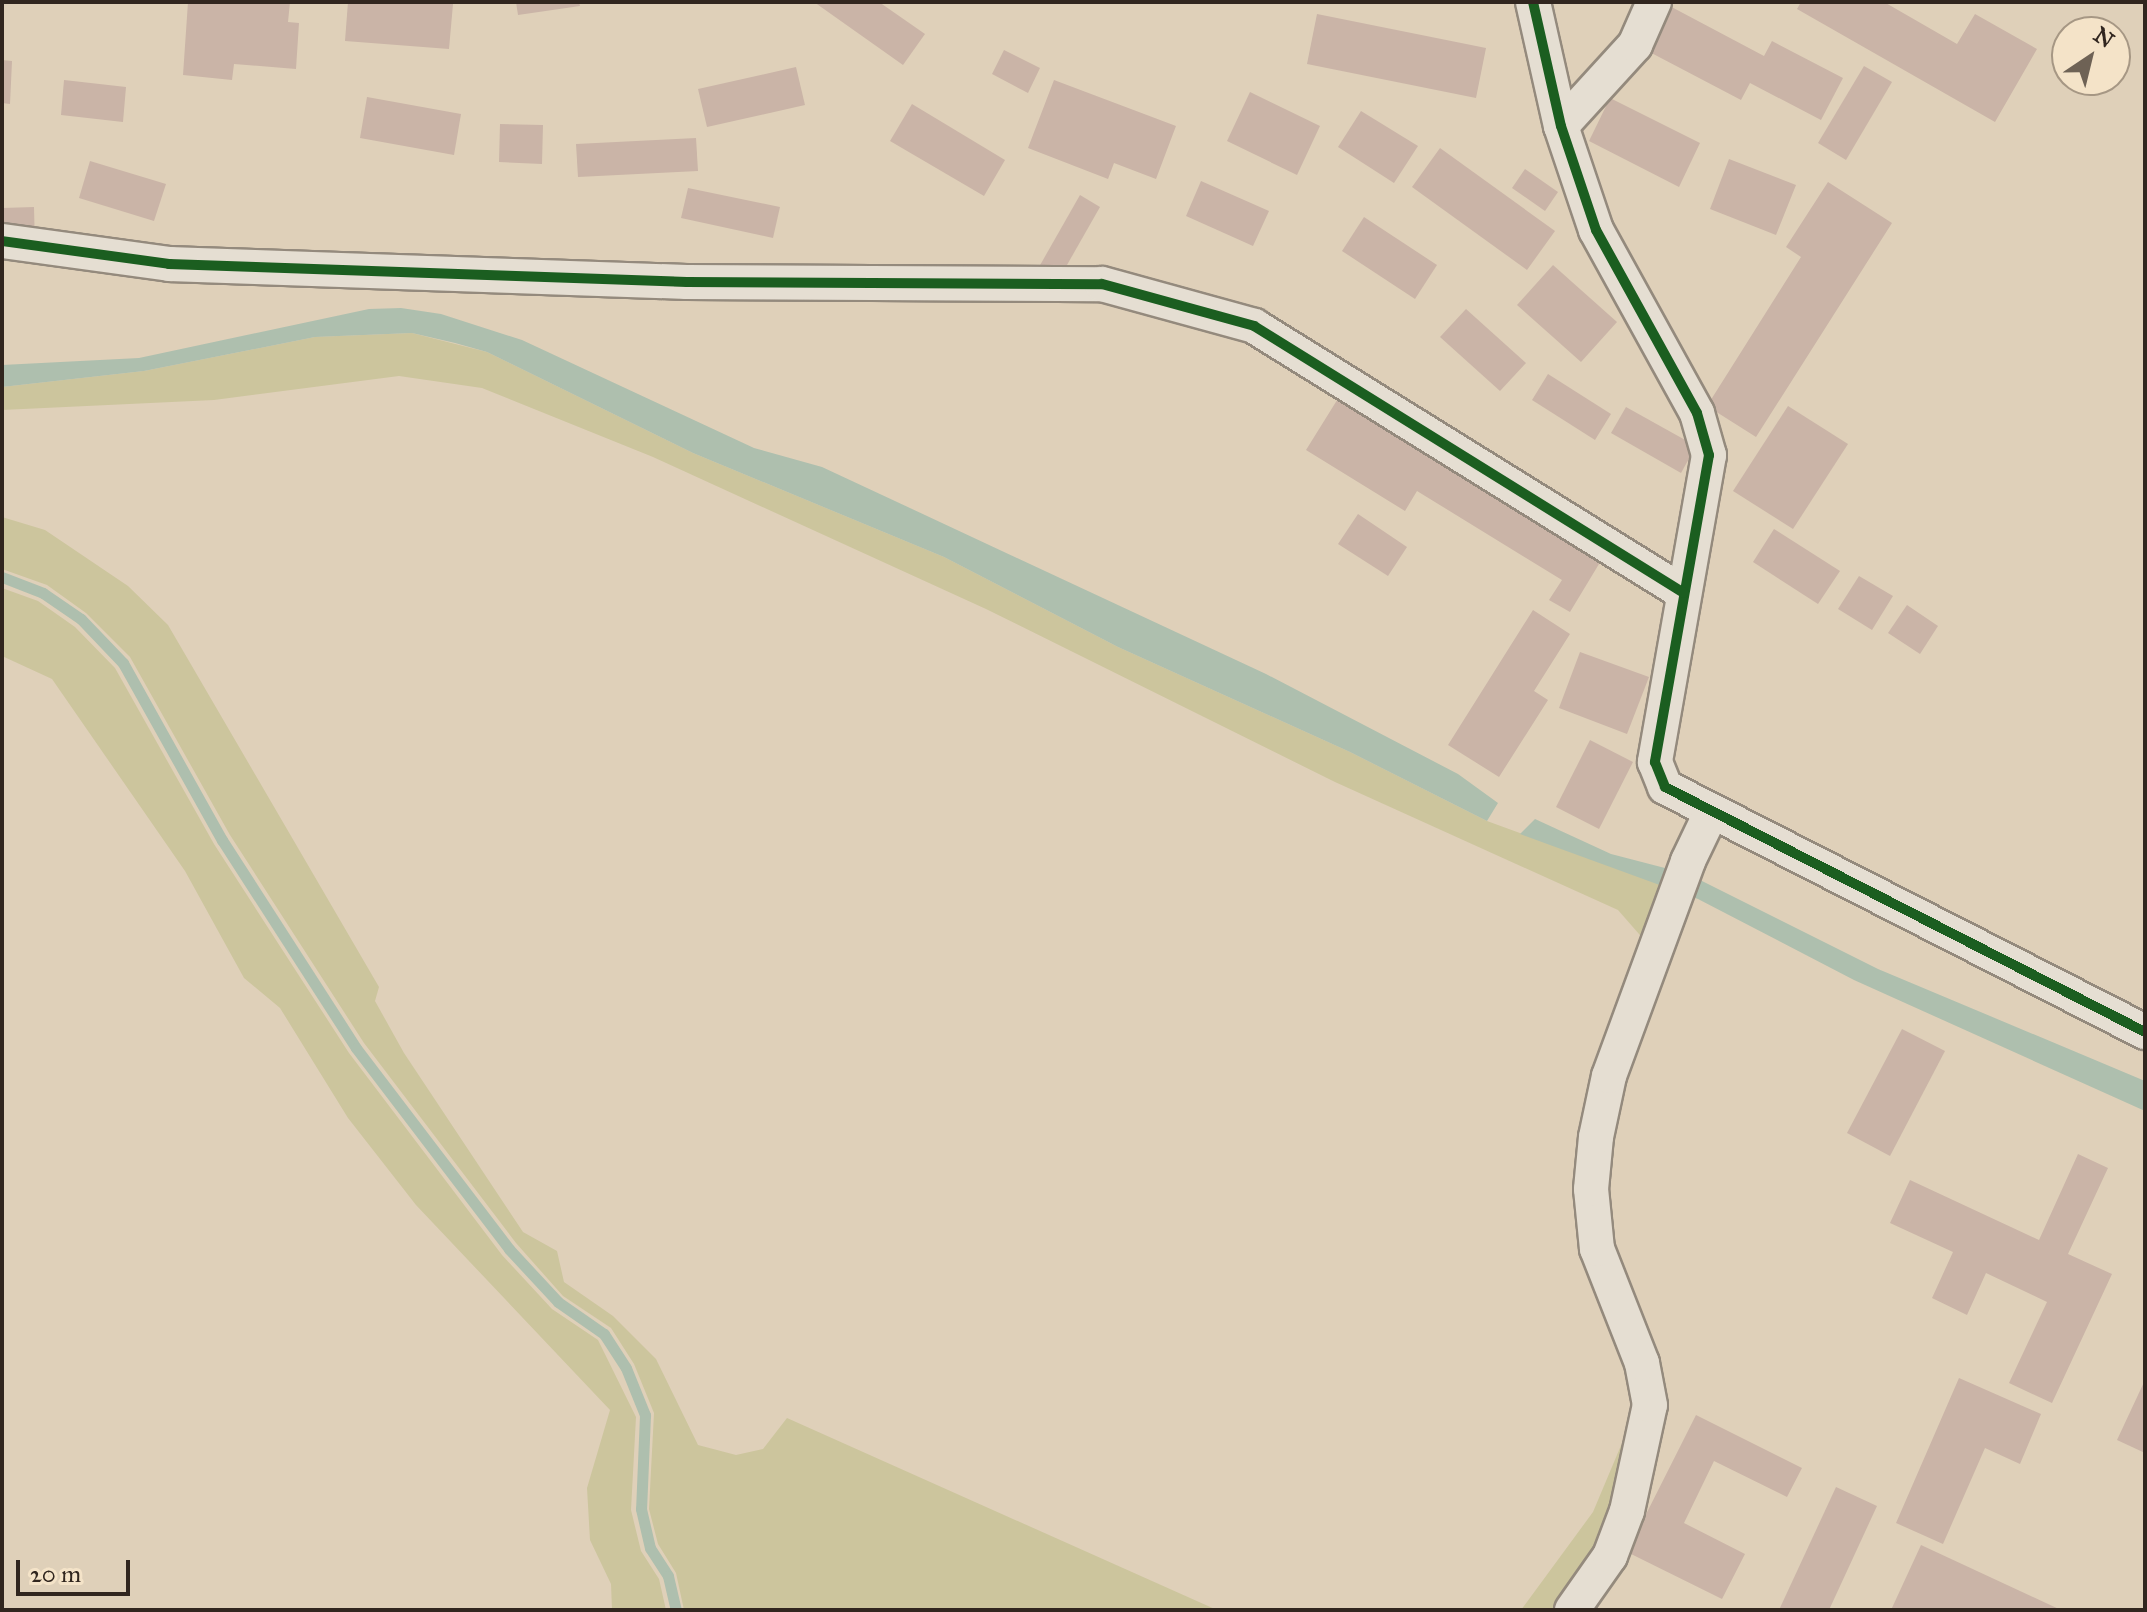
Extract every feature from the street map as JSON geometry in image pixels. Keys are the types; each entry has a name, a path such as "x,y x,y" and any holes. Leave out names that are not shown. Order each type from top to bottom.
{"street":[{"path":"1533,2 1561,126 1596,230 1697,413 1709,455 1655,762 1665,787 2145,1032"},
{"path":"1561,126 1635,45 1654,2"},
{"path":"2,241 169,264 687,282 1102,284 1254,326 1684,593"},
{"path":"1572,1610 1610,1556 1627,1511 1650,1405 1642,1363 1597,1249 1591,1189 1596,1137 1609,1076 1688,861 1712,811"}],"shaded area":[{"path":"401,308 441,314 522,340 754,448 822,467 1266,674 1458,774 1498,803 1487,821 1350,752 1118,647 944,557 693,453 487,352 455,343 412,333 315,337 144,371 2,387 2,365 139,358 369,309"},
{"path":"412,333 487,352 693,453 944,557 1118,647 1350,752 1487,821 1663,885 1646,942 1618,910 1335,782 986,609 653,457 482,388 399,376 214,400 2,410 2,387 144,371 315,337"},
{"path":"2,517 45,530 128,586 168,625 379,987 375,1001 404,1053 523,1232 557,1251 564,1282 613,1316 656,1359 698,1445 736,1455 763,1449 787,1418 1217,1610 684,1610 676,1573 658,1544 649,1509 654,1413 634,1364 611,1328 563,1296 516,1243 364,1043 230,835 130,657 86,613 47,585 2,569"},
{"path":"2,588 38,601 75,627 115,668 214,844 349,1053 502,1255 552,1309 598,1340 636,1417 631,1510 641,1551 659,1579 666,1610 612,1610 611,1584 590,1540 587,1488 610,1410 416,1205 348,1118 280,1008 244,978 185,871 52,679 2,656"},
{"path":"1535,819 1611,854 1688,874 1878,969 2145,1081 2145,1111 1854,980 1698,899 1520,834"},
{"path":"1638,1405 1600,1551 1557,1610 1521,1610 1593,1512"}],"building":[{"path":"188,2 290,2 288,22 299,23 296,69 234,64 232,80 183,75"},
{"path":"348,2 453,4 449,49 345,41"},
{"path":"516,2 579,2 580,6 518,15"},
{"path":"814,2 879,2 925,34 903,65"},
{"path":"1801,2 1884,2 1957,44 1975,14 2037,49 1995,122 1797,9"},
{"path":"1664,3 1764,56 1772,41 1843,78 1821,120 1750,83 1741,100 1640,47"},
{"path":"1317,14 1486,48 1476,98 1307,64"},
{"path":"1004,50 1040,68 1028,93 992,74"},
{"path":"2,60 12,61 10,104 2,103"},
{"path":"1864,66 1892,82 1846,160 1818,143"},
{"path":"796,67 805,105 707,127 698,89"},
{"path":"64,80 126,87 123,122 61,115"},
{"path":"1054,80 1176,126 1156,179 1114,163 1108,179 1028,148"},
{"path":"1250,92 1320,126 1297,175 1227,141"},
{"path":"367,97 461,114 454,155 360,138"},
{"path":"1610,98 1700,143 1679,187 1589,141"},
{"path":"912,104 1005,160 984,196 890,141"},
{"path":"1361,111 1418,146 1394,183 1338,147"},
{"path":"500,124 543,125 542,164 499,162"},
{"path":"696,138 698,171 578,177 576,144"},
{"path":"1440,148 1555,231 1527,270 1412,187"},
{"path":"1729,159 1796,185 1776,235 1710,209"},
{"path":"90,161 166,184 154,221 79,198"},
{"path":"1525,169 1558,192 1545,211 1512,188"},
{"path":"1201,181 1269,211 1253,246 1186,216"},
{"path":"1828,182 1892,223 1756,437 1707,406 1801,257 1786,247"},
{"path":"688,188 780,207 773,238 681,218"},
{"path":"1080,195 1100,207 1059,279 1039,267"},
{"path":"34,207 35,248 2,249 2,208"},
{"path":"1364,217 1437,265 1415,299 1342,251"},
{"path":"1553,265 1617,322 1581,362 1517,305"},
{"path":"1466,309 1526,363 1500,391 1440,337"},
{"path":"1548,374 1611,414 1595,440 1532,400"},
{"path":"1339,397 1602,559 1570,612 1549,600 1562,580 1417,491 1405,511 1306,450"},
{"path":"1788,406 1848,444 1793,529 1733,491"},
{"path":"1626,407 1696,446 1681,473 1611,433"},
{"path":"1358,514 1407,547 1388,576 1338,544"},
{"path":"1774,529 1840,571 1818,604 1753,562"},
{"path":"1859,576 1893,596 1872,630 1838,609"},
{"path":"1907,605 1938,626 1920,654 1888,633"},
{"path":"1533,610 1570,634 1534,691 1548,700 1499,777 1448,745"},
{"path":"1580,652 1649,677 1627,734 1559,708"},
{"path":"1590,740 1633,762 1599,829 1556,807"},
{"path":"1902,1029 1945,1051 1890,1156 1847,1133"},
{"path":"2078,1154 2108,1168 2068,1254 2112,1274 2052,1403 2009,1383 2047,1302 1986,1273 1967,1315 1932,1298 1953,1252 1890,1223 1910,1180 2039,1240"},
{"path":"1959,1378 2041,1414 2020,1464 1985,1448 1943,1544 1896,1523"},
{"path":"2145,1380 2145,1453 2117,1440"},
{"path":"1696,1415 1802,1468 1787,1497 1714,1461 1684,1523 1745,1554 1722,1599 1627,1552"},
{"path":"1836,1487 1877,1506 1829,1610 1779,1610"},
{"path":"1921,1545 2061,1610 1891,1610"}],"waterway":[{"path":"2,577 43,593 81,619 123,663 222,840 356,1048 509,1249 558,1302 604,1334 626,1368 645,1415 641,1509 650,1548 668,1576 676,1610"}],"cycle path":[{"path":"1533,2 1561,126 1596,230 1697,413 1709,455 1655,762 1665,787 2145,1032"},
{"path":"2,241 169,264 687,282 1102,284 1254,326 1684,593"}]}
